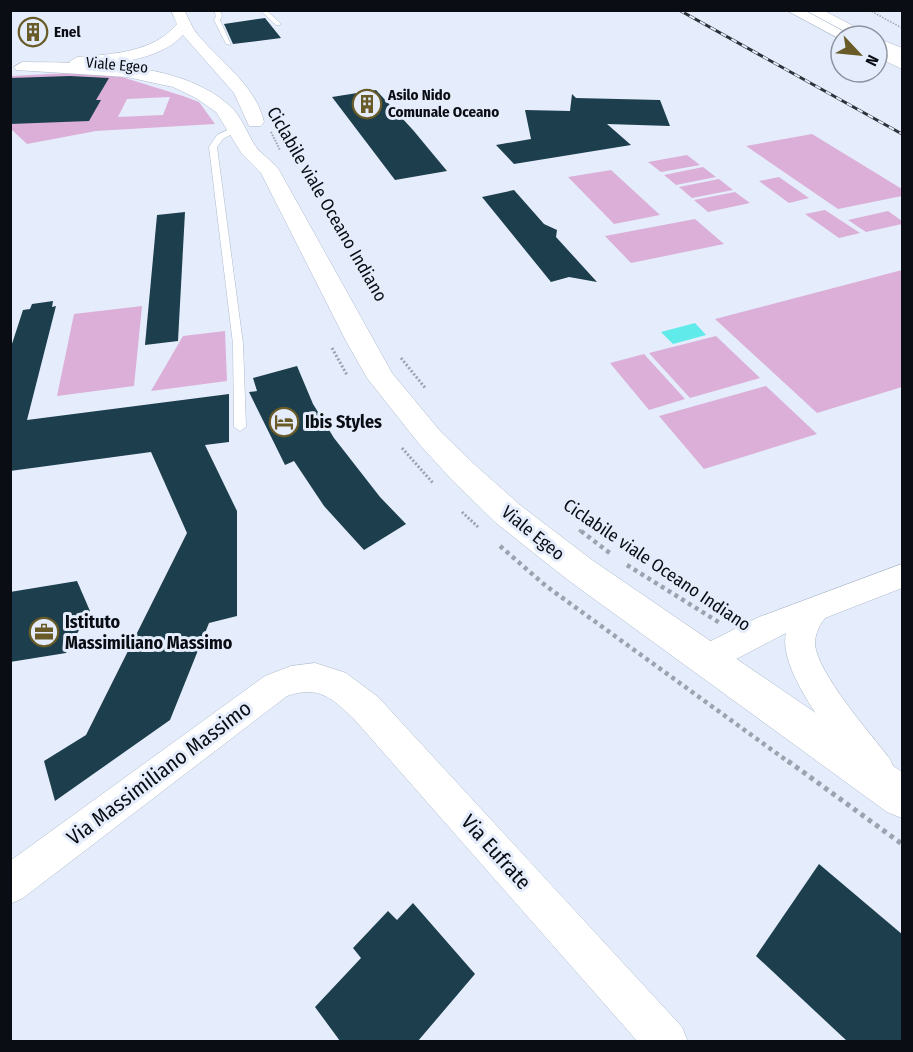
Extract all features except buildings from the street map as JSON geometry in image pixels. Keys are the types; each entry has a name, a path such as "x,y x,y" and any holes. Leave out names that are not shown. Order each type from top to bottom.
{"main road":[{"path":"792,10 829,28"},
{"path":"811,10 840,24"},
{"path":"181,17 193,39 236,86 249,104 262,139"},
{"path":"77,62 123,56 146,50 171,38 181,17"},
{"path":"193,39 194,56 206,79 220,81 223,72"},
{"path":"889,48 903,54"},
{"path":"889,57 903,64"},
{"name":"Viale Egeo","path":"16,68 77,62 151,68 206,79 231,96 262,139 369,358 385,384 430,438 476,484 550,548 897,793"},
{"name":"Viale Egeo","path":"16,68 117,71 185,87 218,104 262,139"},
{"name":"Viale Egeo","path":"185,87 206,79"},
{"name":"Viale Egeo","path":"206,79 218,104"}],"street":[{"path":"706,659 770,626 903,576"},
{"path":"815,608 803,627 800,645 804,658 830,704 897,793"},
{"name":"Via Massimiliano Massimo","path":"10,885 267,692 290,680 315,676"},
{"name":"Via Eufrate","path":"315,676 336,683 366,708 667,1041"}],"lane":[{"path":"216,10 219,16 217,20 229,44"},
{"path":"262,10 278,24"},
{"path":"240,427 238,344 213,147 217,140 262,139"}],"path":[{"path":"869,10 903,28"},
{"path":"396,351 432,397"},
{"name":"Ciclabile viale Oceano Indiano","path":"576,528 612,555"},
{"name":"Ciclabile viale Oceano Indiano","path":"621,561 744,639"}],"shaded area":[{"path":"69,73 122,77 199,102 215,124 96,131 27,144 11,129 11,76","holes":["170,97 163,115 118,117 127,99"]},
{"path":"812,134 902,189 902,196 838,209 746,146"},
{"path":"687,155 700,165 661,172 648,162"},
{"path":"703,167 716,177 676,185 664,175"},
{"path":"611,170 660,215 614,224 568,177"},
{"path":"779,177 809,198 789,203 759,181"},
{"path":"719,179 733,190 692,198 679,187"},
{"path":"735,192 750,203 708,212 694,200"},
{"path":"825,210 860,233 839,238 805,214"},
{"path":"888,211 902,221 902,224 866,232 848,220"},
{"path":"695,219 724,244 631,263 605,236"},
{"path":"902,270 902,387 817,413 715,319"},
{"path":"142,306 134,386 57,396 74,314"},
{"path":"695,323 706,335 673,344 661,332"},
{"path":"225,331 227,381 151,391 183,336"},
{"path":"716,336 760,378 690,398 649,353"},
{"path":"644,354 685,399 649,410 610,363"},
{"path":"766,386 817,434 704,469 659,416"}],"railway":[{"path":"679,10 902,134"}],"place":[{"name":"Enel","path":"33,32"},
{"name":"Asilo Nido Comunale Oceano","path":"367,104"},
{"name":"Ibis Styles","path":"284,422"},
{"name":"Istituto Massimiliano Massimo","path":"44,632"}]}
